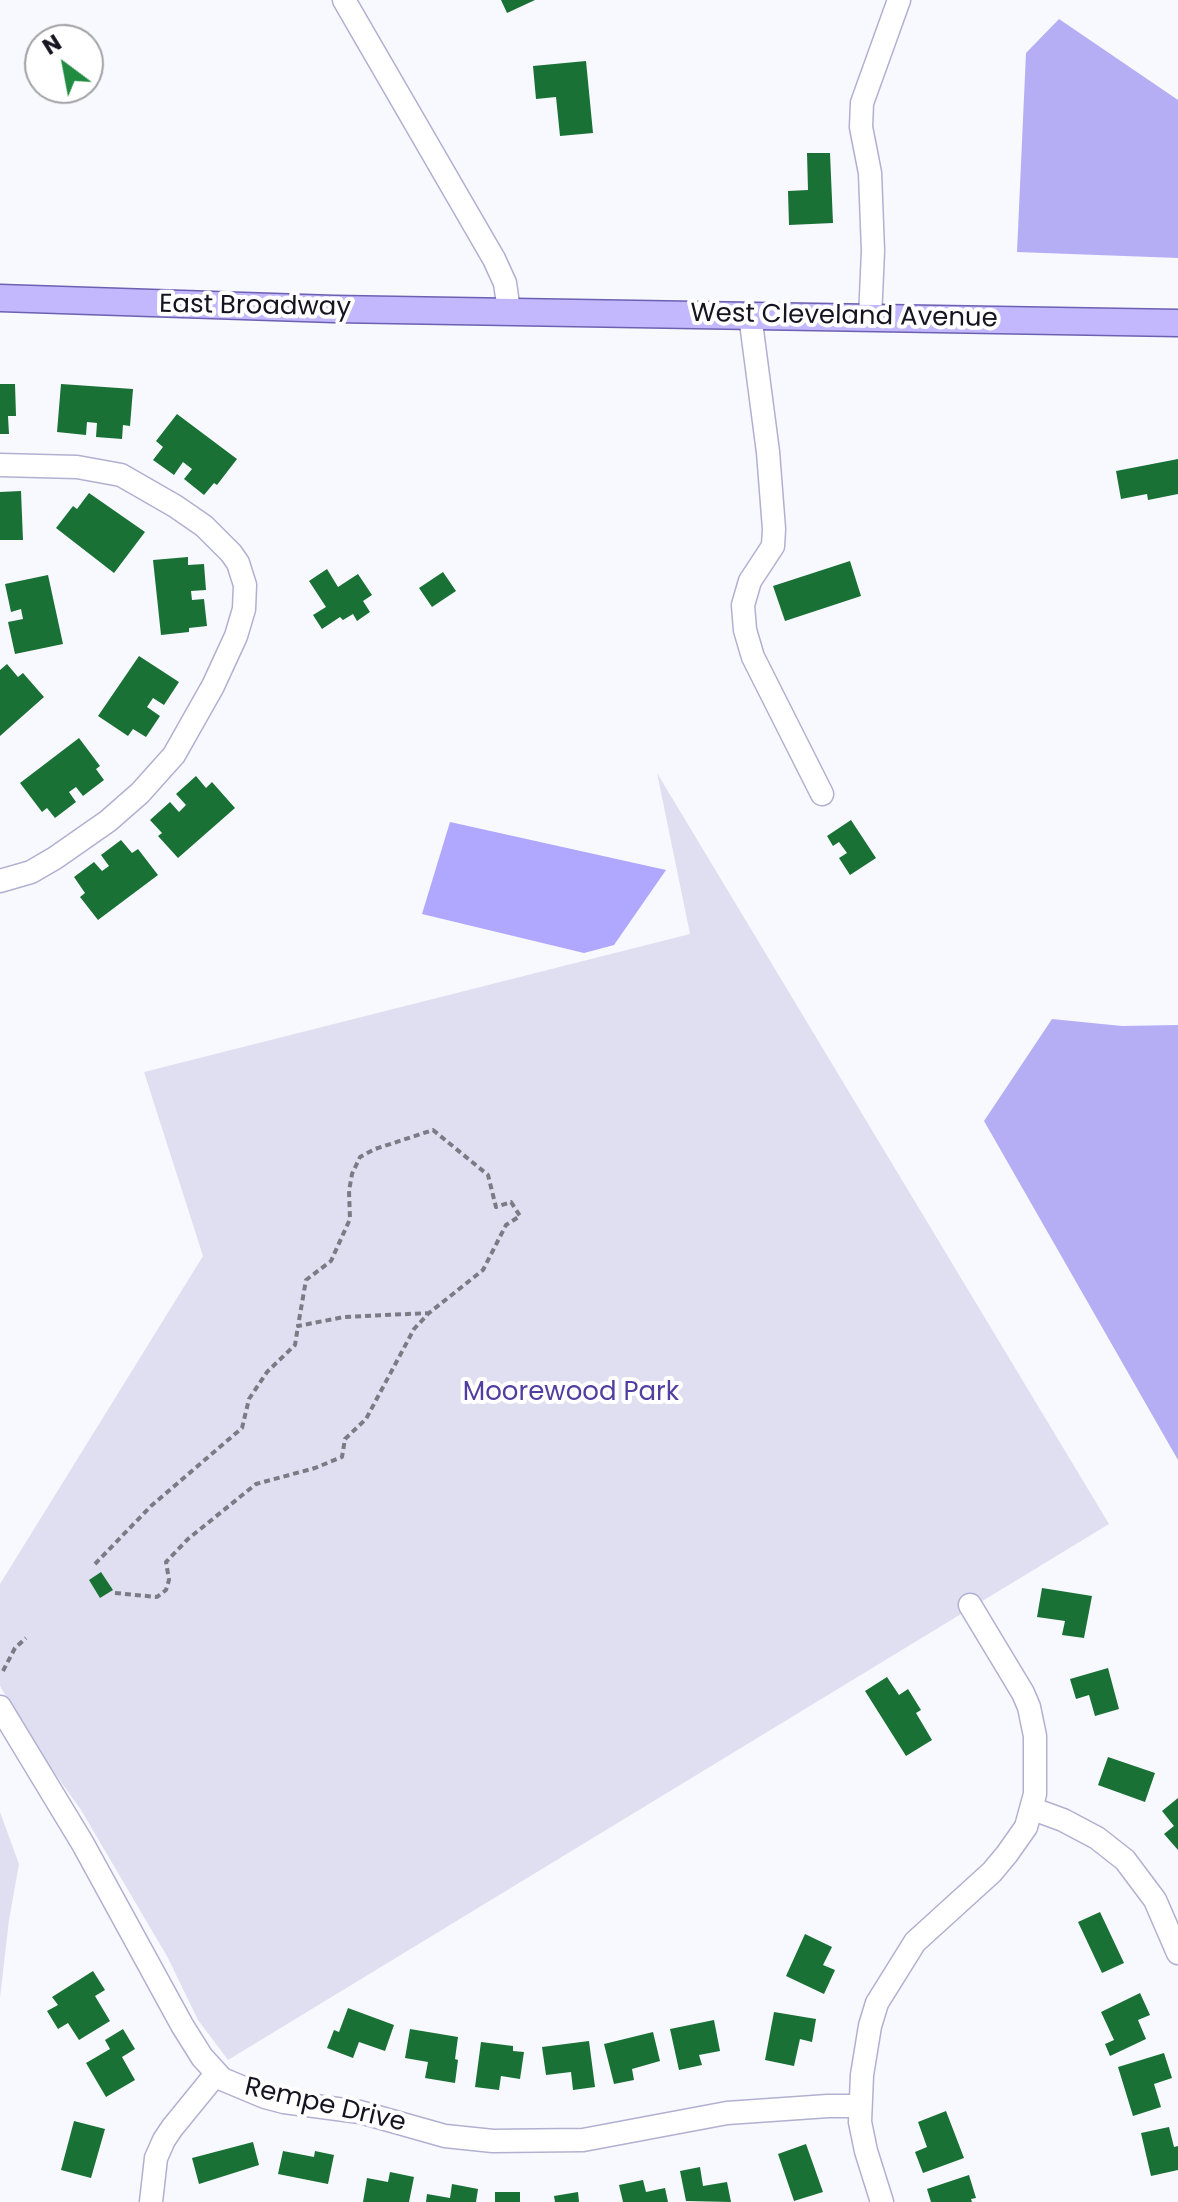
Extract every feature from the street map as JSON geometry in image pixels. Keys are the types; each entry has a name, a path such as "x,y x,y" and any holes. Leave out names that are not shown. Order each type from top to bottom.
{"main road":[{"name":"East Broadway","path":"0,298 177,305 509,311"},
{"name":"West Cleveland Avenue","path":"509,311 1178,323"}],"street":[{"path":"344,0 494,259 505,283 509,311"},
{"path":"870,318 873,251 870,173 861,127 862,103 899,0"},
{"path":"750,315 768,452 774,529 773,546 750,581 743,605 745,630 753,657 822,794"},
{"path":"0,465 77,467 121,475 204,526 238,563 245,585 244,609 236,636 213,686 174,755 140,793 108,821 31,872 0,881"},
{"path":"882,2202 866,2151 860,2106 870,2026 877,2003 915,1942 992,1872 1026,1827 1033,1809 1037,1763 1029,1707 970,1605"},
{"name":"Rempe Drive","path":"0,1707 83,1844 202,2057 216,2074 265,2097 360,2112 445,2136 493,2141 583,2140 727,2113 860,2106"},
{"path":"1033,1809 1097,1838 1125,1860 1155,1900 1178,1953"},
{"path":"151,2202 156,2158 164,2140 216,2074"}],"path":[{"path":"95,1564 141,1515 242,1428 249,1399 267,1372 295,1345 306,1280 331,1261 350,1219 349,1191 360,1157 433,1130 488,1175 496,1207 511,1202 520,1216 506,1225 483,1270 429,1313 414,1329 366,1419 345,1439 342,1457 315,1468 256,1484 188,1539 166,1562 169,1580 166,1590 157,1597 115,1593"},
{"path":"298,1326 344,1317 429,1313"},
{"path":"3,1671 15,1648 26,1638"}],"green space":[{"name":"Moorewood Park","path":"657,773 1109,1524 228,2060 198,2020 168,1958 81,1810 34,1744 0,1686 0,1584 203,1256 144,1072 690,934"},
{"path":"0,1812 19,1864 0,1998"}],"shaded area":[{"path":"1059,19 1178,100 1178,258 1017,252 1026,53"},
{"path":"450,822 666,870 614,945 584,953 422,914"},
{"path":"1052,1019 1122,1026 1178,1025 1178,1460 984,1121"}],"building":[{"path":"501,0 535,0 507,13"},
{"path":"586,61 593,133 560,136 556,97 536,99 533,66"},
{"path":"807,153 830,153 833,223 789,225 788,191 808,190"},
{"path":"0,384 15,384 16,416 8,416 9,434 0,434"},
{"path":"61,384 133,389 130,426 123,425 122,439 96,437 97,423 87,422 86,435 57,432"},
{"path":"177,414 237,459 217,485 214,483 204,495 184,479 192,469 183,462 174,475 153,460 163,447 156,441"},
{"path":"1178,459 1178,494 1148,500 1147,494 1121,499 1116,471"},
{"path":"21,491 23,540 0,540 0,492"},
{"path":"89,493 145,532 114,573 56,528 73,506 77,509"},
{"path":"188,557 188,565 204,564 206,590 191,591 192,600 204,599 207,626 189,628 189,632 161,635 153,560"},
{"path":"850,561 861,596 785,621 773,586"},
{"path":"327,569 338,587 358,574 372,595 363,601 370,612 357,621 353,614 343,620 340,617 322,629 313,615 326,607 309,581"},
{"path":"443,572 456,591 432,607 419,588"},
{"path":"48,575 63,644 15,654 8,622 23,619 21,609 11,612 5,584"},
{"path":"139,656 179,682 164,705 153,698 147,707 160,716 146,737 133,729 128,736 98,716"},
{"path":"7,664 18,677 23,673 44,697 0,736 0,670"},
{"path":"79,738 100,766 96,769 104,780 83,796 76,787 69,792 76,802 55,818 47,808 42,812 20,783"},
{"path":"196,776 206,788 212,782 235,808 178,858 158,836 162,833 150,820 170,802 179,812 186,805 176,794"},
{"path":"851,820 876,858 850,875 839,858 847,853 839,842 833,846 827,836"},
{"path":"121,840 132,853 138,849 158,875 98,920 80,897 85,893 74,877 94,862 102,871 109,866 101,855"},
{"path":"101,1572 113,1590 100,1598 89,1580"},
{"path":"1042,1588 1092,1596 1084,1638 1062,1635 1065,1621 1037,1617"},
{"path":"1108,1668 1119,1709 1095,1716 1089,1695 1076,1699 1070,1679"},
{"path":"887,1677 899,1695 908,1689 921,1710 916,1713 932,1740 906,1756 865,1691"},
{"path":"1108,1757 1155,1773 1145,1802 1098,1785"},
{"path":"1178,1798 1178,1850 1164,1834 1174,1826 1162,1811"},
{"path":"1100,1912 1124,1963 1102,1973 1078,1922"},
{"path":"805,1934 832,1947 823,1965 835,1970 824,1994 786,1976"},
{"path":"93,1971 105,1990 95,1996 110,2021 79,2040 68,2023 58,2029 47,2011 58,2005 52,1997"},
{"path":"1140,1993 1150,2015 1138,2020 1146,2039 1110,2056 1105,2044 1114,2040 1101,2012"},
{"path":"348,2008 394,2025 385,2051 359,2042 353,2058 327,2048 334,2030 339,2032"},
{"path":"774,2012 816,2019 812,2042 800,2039 794,2066 765,2060"},
{"path":"714,2020 720,2051 699,2055 702,2065 679,2070 670,2029"},
{"path":"123,2029 135,2049 122,2057 135,2080 106,2097 86,2063 110,2049 105,2040"},
{"path":"410,2029 458,2037 455,2083 425,2078 428,2062 405,2058"},
{"path":"653,2032 660,2061 632,2069 634,2080 614,2084 604,2044"},
{"path":"589,2041 595,2087 573,2090 571,2072 546,2075 542,2047"},
{"path":"481,2042 513,2046 513,2051 524,2052 520,2079 501,2076 499,2090 475,2087"},
{"path":"1164,2053 1172,2078 1154,2084 1161,2107 1133,2116 1118,2067"},
{"path":"946,2111 964,2158 923,2173 915,2152 927,2147 918,2122"},
{"path":"74,2121 105,2129 91,2178 61,2170"},
{"path":"1169,2127 1174,2147 1178,2146 1178,2170 1151,2176 1141,2133"},
{"path":"253,2142 259,2165 199,2184 192,2158"},
{"path":"806,2144 823,2192 794,2201 778,2154"},
{"path":"283,2151 314,2157 315,2151 334,2155 328,2184 278,2174"},
{"path":"700,2167 703,2186 727,2182 731,2202 686,2201 680,2171"},
{"path":"390,2172 414,2177 409,2202 363,2202 367,2178 388,2182"},
{"path":"969,2175 976,2198 971,2199 972,2202 931,2202 927,2189"},
{"path":"643,2180 646,2192 665,2188 668,2202 623,2202 619,2185"},
{"path":"452,2184 478,2189 476,2202 426,2202 427,2194 450,2198"},
{"path":"495,2192 520,2192 520,2202 495,2202"},
{"path":"578,2192 579,2202 555,2202 554,2196"}]}
